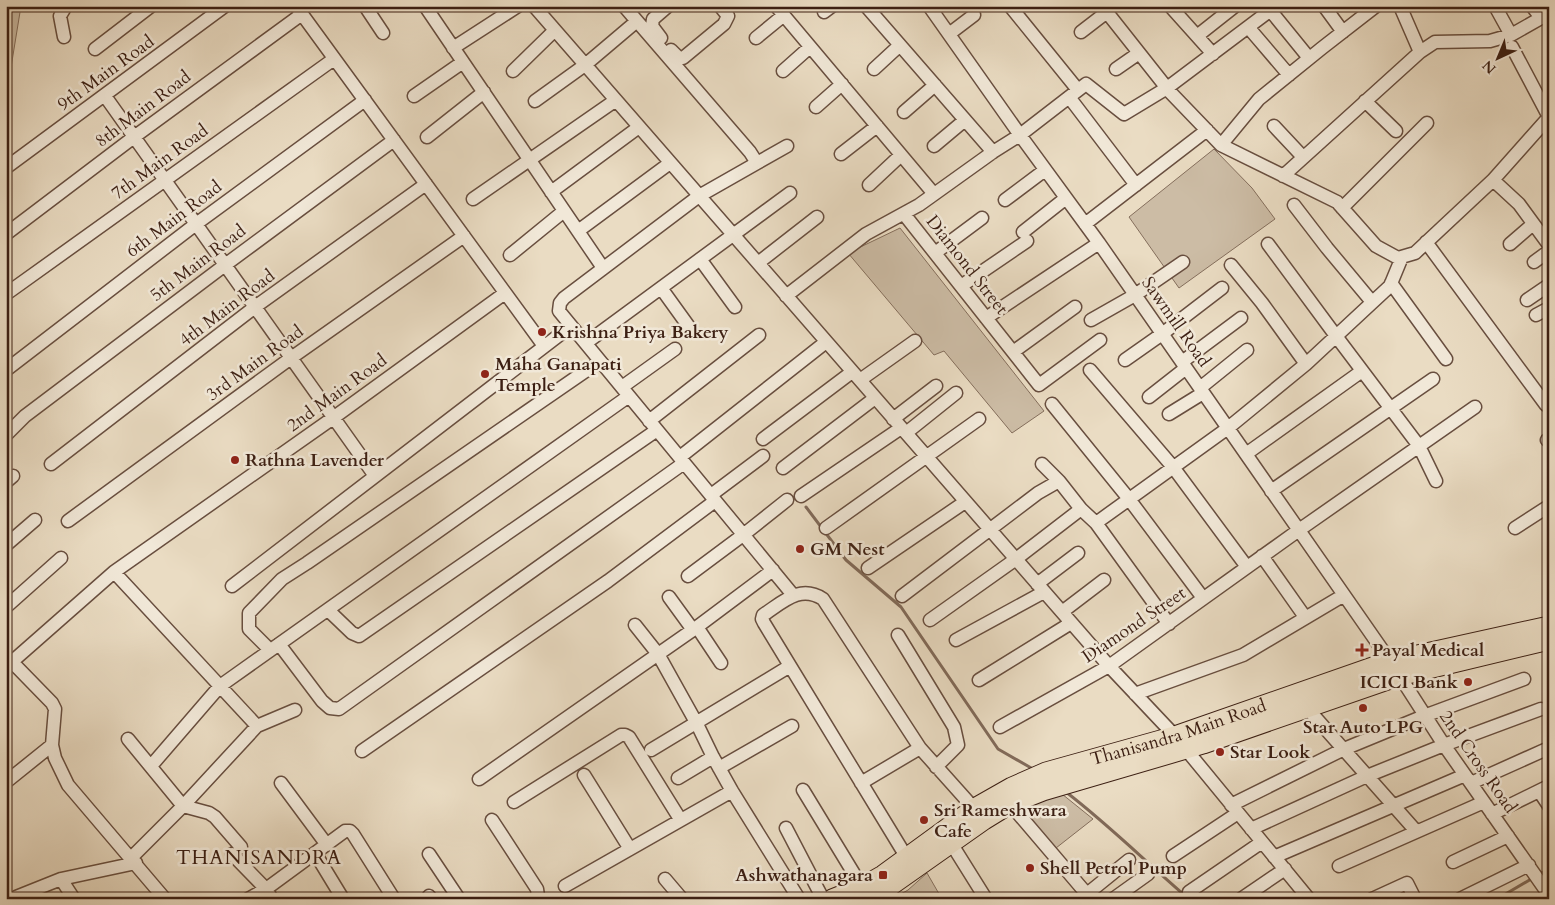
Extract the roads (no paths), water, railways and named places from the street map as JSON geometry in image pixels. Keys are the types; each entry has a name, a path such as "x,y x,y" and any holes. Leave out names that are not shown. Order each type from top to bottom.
{"main road":[{"name":"Thanisandra Main Road","path":"832,899 886,889 951,843 979,814 1394,669 1549,626"},
{"name":"Thanisandra Main Road","path":"865,893 907,858 979,814 1012,788 1046,772 1180,743 1307,708 1394,669 1549,640"}],"street":[{"path":"64,37 60,16 66,6"},
{"path":"95,49 150,6"},
{"name":"9th Main Road","path":"7,167 225,6"},
{"path":"365,6 383,33"},
{"path":"424,6 603,268"},
{"path":"453,48 518,6"},
{"path":"534,6 1071,623 1180,743 1309,899"},
{"path":"624,6 669,52 683,58 724,24 728,16 720,6"},
{"path":"633,6 642,16 650,18 663,6"},
{"path":"668,6 653,19 652,26 669,52 757,163"},
{"path":"866,6 993,152"},
{"name":"Sawmill Road","path":"929,6 1136,295 1394,669"},
{"path":"1010,6 1136,185"},
{"path":"1170,6 1213,54"},
{"path":"1197,36 1235,6"},
{"path":"1324,6 1343,32"},
{"path":"1400,6 1420,52"},
{"path":"1081,32 1104,9 1167,88 1221,145 1337,202 1376,246 1398,258 1414,253 1493,180 1549,117 1496,6"},
{"path":"1283,176 1420,52 1435,42 1512,41 1545,15 1532,6"},
{"path":"786,296 866,234 904,214 934,194 1020,135 1086,84 1124,114 1167,88 1273,8 1309,58"},
{"path":"1221,145 1259,99 1370,8"},
{"path":"299,10 544,346"},
{"name":"8th Main Road","path":"6,234 299,10"},
{"path":"756,38 780,11 934,194"},
{"path":"949,34 974,15"},
{"path":"535,101 585,65 637,21"},
{"path":"1248,27 1289,75"},
{"path":"513,71 555,30"},
{"path":"874,69 900,45"},
{"path":"784,70 810,47"},
{"path":"1116,69 1139,53"},
{"name":"7th Main Road","path":"6,294 334,59"},
{"path":"414,96 463,62"},
{"path":"816,108 842,84"},
{"path":"904,112 934,85"},
{"path":"426,137 484,92"},
{"path":"105,96 375,476"},
{"name":"6th Main Road","path":"6,370 196,224 365,100"},
{"path":"473,199 528,159 616,100"},
{"path":"1365,101 1396,131"},
{"path":"934,146 965,120"},
{"path":"1342,208 1427,123"},
{"path":"841,154 877,126"},
{"path":"1274,126 1303,157"},
{"path":"551,192 639,127"},
{"path":"1085,224 1207,130"},
{"name":"5th Main Road","path":"6,435 25,416 224,264 394,140"},
{"path":"787,146 699,196 564,298 560,303 559,311 793,595"},
{"path":"870,185 901,154"},
{"path":"578,231 670,163"},
{"path":"1005,200 1045,170"},
{"path":"1493,180 1519,204 1549,245"},
{"name":"4th Main Road","path":"51,464 255,307 426,184"},
{"path":"586,343 790,192"},
{"path":"961,286 1025,237 1066,198"},
{"path":"1294,205 1372,302"},
{"path":"510,255 564,211"},
{"name":"Diamond Street","path":"904,214 1039,385 1100,340"},
{"path":"758,263 817,216"},
{"path":"935,253 982,218"},
{"path":"1510,244 1533,224"},
{"name":"3rd Main Road","path":"68,521 291,358 464,236"},
{"path":"1426,242 1546,405"},
{"path":"986,318 1099,243"},
{"path":"1268,244 1419,446 1436,481"},
{"path":"1534,262 1549,251"},
{"path":"1096,523 1228,428 1306,364 1391,283 1402,257"},
{"path":"700,259 735,307"},
{"path":"1091,320 1136,295 1182,262"},
{"path":"1231,265 1262,303 1306,364"},
{"path":"1391,283 1446,359"},
{"path":"1527,300 1549,285"},
{"path":"661,288 692,331"},
{"path":"1125,360 1222,288"},
{"name":"2nd Main Road","path":"9,664 114,572 333,418 505,293"},
{"path":"1013,352 1076,307"},
{"path":"1536,315 1549,308"},
{"path":"1149,397 1241,318"},
{"path":"232,586 571,326"},
{"path":"328,610 352,633 359,636 653,425 759,335"},
{"path":"600,361 282,579 249,613 249,628 275,647 322,701 330,708 339,709 682,460 826,342"},
{"path":"763,439 856,376 914,342"},
{"path":"151,766 220,686 328,610 625,391 675,349"},
{"path":"1170,414 1202,390 1248,350"},
{"path":"1090,370 1173,467 1247,567"},
{"path":"1246,454 1362,371"},
{"path":"1272,490 1433,379"},
{"path":"900,426 936,386"},
{"path":"801,496 900,426 956,393"},
{"path":"782,468 875,398"},
{"name":"Diamond Street","path":"1000,726 1109,666 1204,598 1129,499 1052,404"},
{"path":"1204,598 1475,407"},
{"path":"826,528 980,419"},
{"path":"362,751 608,581 763,456"},
{"path":"1042,464 1081,509 1096,523 1169,624"},
{"path":"902,596 1038,493 1058,481"},
{"path":"688,576 787,500"},
{"path":"868,568 965,502"},
{"path":"1515,528 1549,506"},
{"path":"930,620 1016,559 1081,509"},
{"path":"6,545 35,520"},
{"path":"956,640 1041,588 1078,553"},
{"path":"1262,556 1304,617"},
{"path":"6,607 61,558"},
{"path":"479,779 695,628 773,570"},
{"path":"114,572 257,726"},
{"path":"1062,612 1104,580"},
{"path":"907,858 762,619 764,615 793,595 815,594 823,599 920,748 979,814"},
{"path":"1135,694 1243,655 1344,594"},
{"path":"669,597 721,663"},
{"path":"979,680 1071,623"},
{"path":"635,625 658,654 732,791 799,899"},
{"path":"898,635 954,727 958,745 936,767"},
{"path":"9,664 52,703 55,709 52,745 55,758 68,785 165,899"},
{"path":"651,750 697,724 790,666"},
{"name":"2nd Cross Road","path":"1394,669 1424,716 1549,895"},
{"path":"1173,856 1234,809 1344,749 1424,716 1524,679"},
{"path":"1307,708 1416,831"},
{"path":"1251,829 1368,776 1541,709"},
{"path":"11,899 61,879 133,861 257,726 295,710"},
{"path":"678,778 716,763 792,726"},
{"path":"514,802 621,735 625,735 629,737 680,820"},
{"path":"128,739 183,806 209,813 215,817 237,851 269,894"},
{"path":"6,782 52,745"},
{"path":"862,783 920,748"},
{"path":"1274,857 1393,805 1549,748"},
{"path":"584,774 630,849"},
{"path":"281,783 327,845"},
{"path":"1492,814 1544,789 1549,806"},
{"path":"803,790 865,893"},
{"path":"565,886 732,791"},
{"path":"1339,866 1484,802"},
{"path":"1010,804 1089,896 1129,860"},
{"path":"492,820 537,889 538,896 536,899"},
{"path":"786,828 823,899"},
{"path":"248,899 269,894 315,853 345,831 350,831 394,899"},
{"path":"1453,862 1508,836"},
{"path":"1190,892 1262,842"},
{"path":"951,843 986,899"},
{"path":"315,853 343,899"},
{"path":"429,854 459,899"},
{"path":"1242,899 1285,870"},
{"path":"1460,899 1534,873"},
{"path":"1113,899 1148,874"},
{"path":"61,879 74,899"},
{"path":"665,879 682,899"},
{"path":"1372,899 1408,883 1415,899"}],"waterway":[{"path":"806,507 846,560 901,607 998,749 1033,769"},
{"path":"1066,792 1189,899"},
{"path":"1538,875 1549,869"},
{"path":"1497,899 1533,878"}],"place":[{"name":"Krishna Priya Bakery","path":"542,332"},
{"name":"Maha Ganapati Temple","path":"485,374"},
{"name":"Rathna Lavender","path":"235,460"},
{"name":"GM Nest","path":"800,549"},
{"name":"Payal Medical","path":"1362,650"},
{"name":"ICICI Bank","path":"1468,682"},
{"name":"Star Auto LPG","path":"1363,708"},
{"name":"Star Look","path":"1220,752"},
{"name":"Sri Rameshwara Cafe","path":"924,820"},
{"name":"Shell Petrol Pump","path":"1030,868"},
{"name":"Ashwathanagara","path":"883,875"}],"district":[{"name":"THANISANDRA","path":"259,857"}]}
